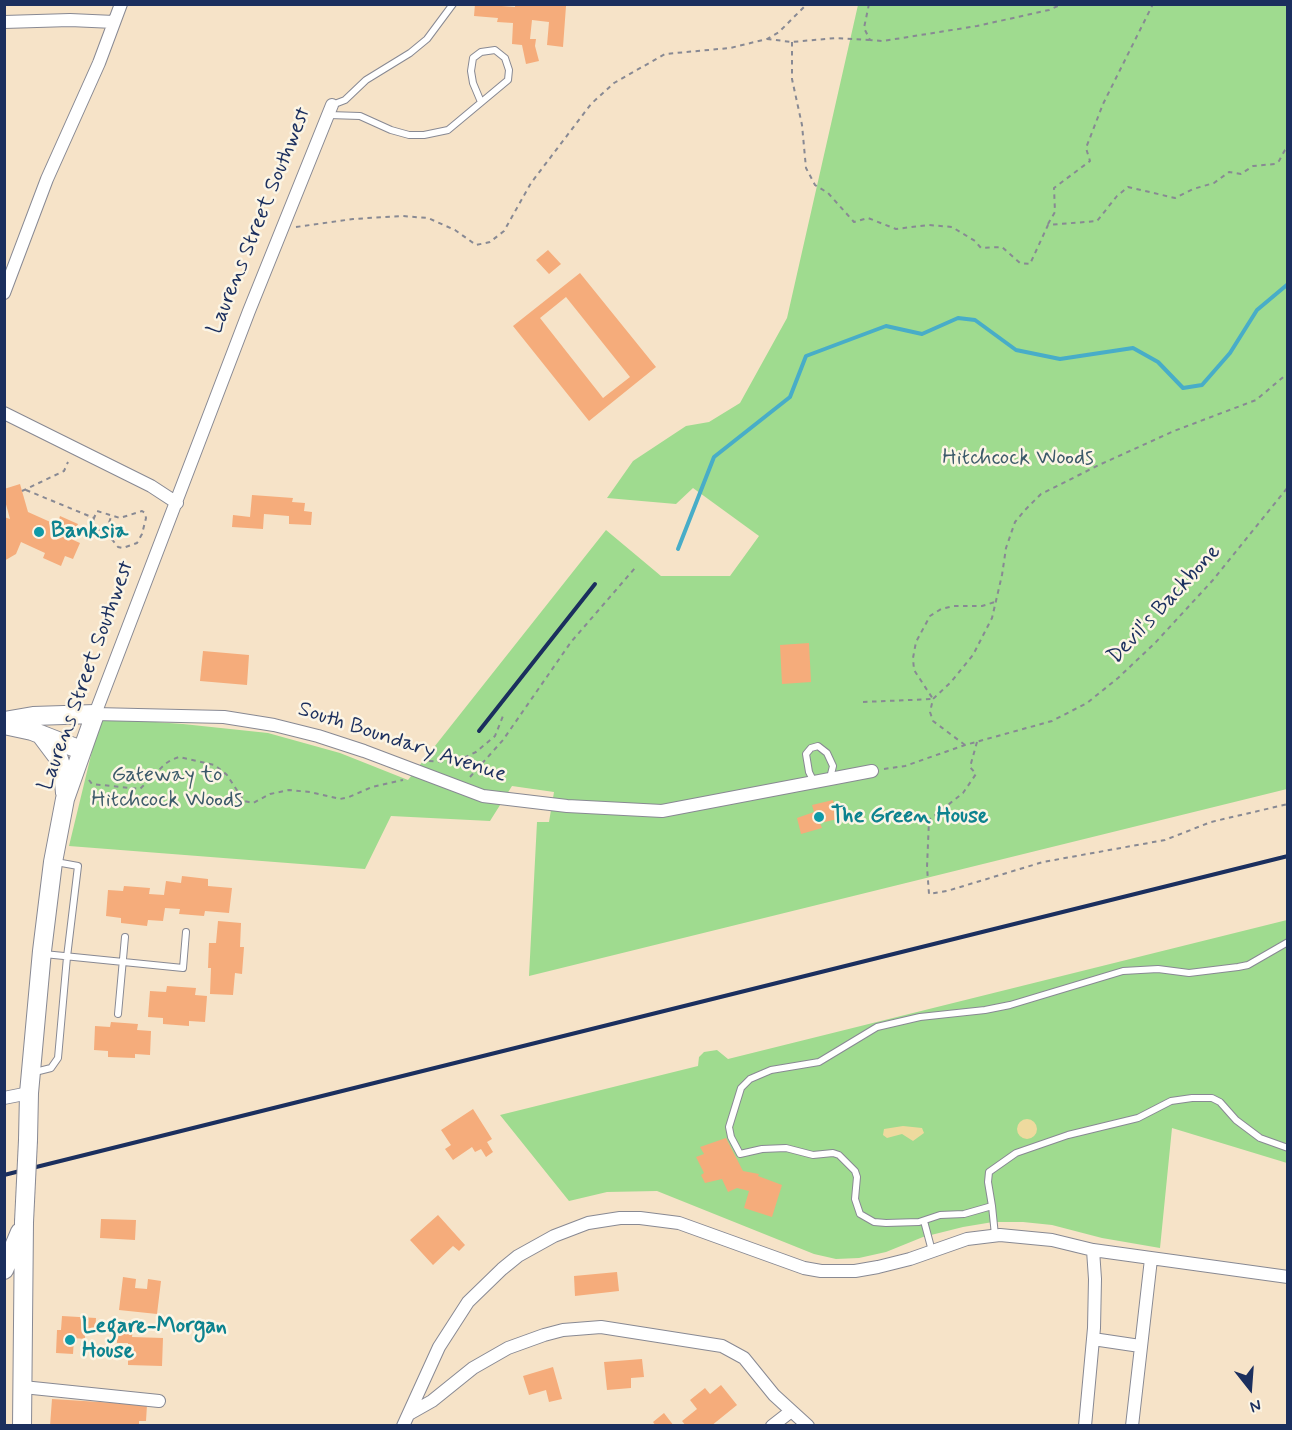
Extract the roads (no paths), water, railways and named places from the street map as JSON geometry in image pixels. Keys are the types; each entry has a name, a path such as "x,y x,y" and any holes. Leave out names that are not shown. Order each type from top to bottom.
{"street":[{"path":"4,293 47,179 99,63 121,4"},
{"path":"4,22 70,20 114,22"},
{"name":"Laurens Street Southwest","path":"22,1425 24,1222 29,1093 53,862 65,799 81,750 177,503 205,424 330,110"},
{"path":"4,413 152,486 177,503"},
{"path":"4,723 33,716 95,714"},
{"name":"South Boundary Avenue","path":"95,714 224,717 274,725 364,751 483,796 567,806 662,812 872,771"},
{"path":"4,723 81,750"},
{"path":"41,735 59,759 63,771 65,799"},
{"path":"4,1098 29,1093"},
{"path":"403,1425 439,1347 468,1302 502,1269 518,1256 554,1236 581,1225 620,1218 679,1223 804,1268 821,1271 855,1271 910,1259 967,1239 995,1235 1052,1240 1093,1250 1150,1259 1197,1263 1287,1277"},
{"name":"Laurens Street Southwest","path":"4,1270 24,1222"},
{"path":"1085,1425 1093,1339 1095,1279 1093,1250"},
{"path":"1132,1425 1150,1259"},
{"path":"409,1414 432,1401 473,1368 508,1348 563,1330 600,1328 722,1346 744,1358 774,1395 790,1412 807,1425"},
{"path":"1093,1339 1140,1346"},
{"path":"23,1387 159,1401"},
{"path":"772,1425 790,1412"}],"lane":[{"path":"330,110 345,100 366,80 428,39 453,4"},
{"path":"330,110 360,116 391,130 409,135 424,135 448,130 508,80 509,70 505,58 495,50 481,52 473,58 471,71 473,83 481,102"},
{"path":"814,782 809,772 806,754 811,748 818,746 827,753 833,766 830,778"},
{"path":"31,1073 51,1068 58,1058 78,867 53,862"},
{"path":"42,954 183,968 186,932"},
{"path":"118,1014 124,937"},
{"path":"992,1206 964,1214 940,1215 924,1221 886,1223 866,1219 856,1208 857,1177 855,1171 839,1155 832,1153 813,1155 786,1148 762,1149 740,1154 731,1137 729,1127 741,1088 750,1078 760,1073 819,1062 861,1036 888,1024 920,1017 1010,1005 1123,970 1158,969 1189,973 1248,965 1287,942"},
{"path":"995,1235 988,1182 989,1172 1016,1153 1068,1135 1138,1118 1172,1101 1212,1098 1220,1102 1236,1120 1260,1138 1287,1148"},
{"path":"924,1221 932,1251"}],"waterway":[{"path":"678,549 714,457 790,397 806,356 886,326 922,334 958,318 975,320 1016,350 1060,359 1133,348 1158,362 1183,388 1202,385 1230,353 1257,310 1288,284"}],"railway":[{"path":"479,731 595,584"},
{"path":"4,1175 1288,856"}],"place":[{"name":"Banksia","path":"39,532"},
{"name":"The Green House","path":"819,817"},
{"name":"Legare-Morgan House","path":"70,1340"}],"park label":[{"name":"Hitchcock Woods","path":"1018,459"},
{"name":"Gateway to Hitchcock Woods","path":"167,788"}]}
